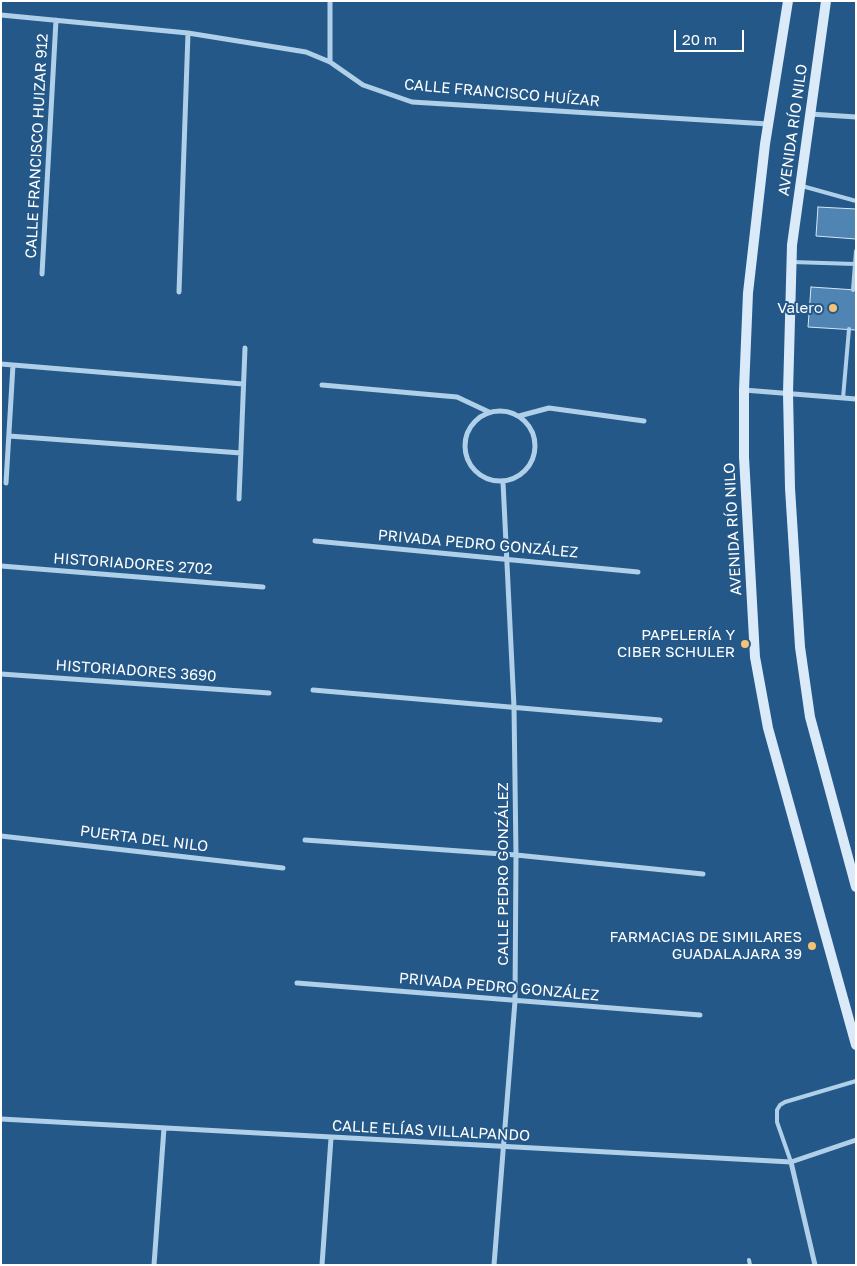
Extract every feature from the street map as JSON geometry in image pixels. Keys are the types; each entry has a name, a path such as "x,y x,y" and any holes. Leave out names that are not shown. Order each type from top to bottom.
{"main road":[{"name":"AVENIDA RÍO NILO","path":"788,1 768,124 754,229 744,390 744,457 755,647 768,728 855,1040"},
{"name":"AVENIDA RÍO NILO","path":"826,1 800,186 792,262 788,393 790,488 800,647 810,717 856,887"}],"street":[{"path":"330,1 330,62"},
{"name":"CALLE FRANCISCO HUÍZAR","path":"1,15 188,34 306,52 330,62 363,85 412,102 768,124"},
{"name":"CALLE FRANCISCO HUIZAR 912","path":"42,274 56,20"},
{"path":"179,292 188,34"},
{"path":"810,114 856,117"},
{"path":"239,499 245,348"},
{"path":"1,364 243,384"},
{"path":"6,483 13,365"},
{"path":"322,384 457,397 489,412"},
{"path":"744,390 856,399"},
{"path":"519,416 549,408 644,421"},
{"path":"504,411 519,416 531,429 535,446 531,463 519,476 503,482 486,479 472,469 465,453 466,436 474,421 489,412 504,411"},
{"path":"9,436 240,453"},
{"name":"CALLE PEDRO GONZÁLEZ","path":"494,1265 515,1001 514,707 503,482"},
{"name":"PRIVADA PEDRO GONZÁLEZ","path":"315,541 638,572"},
{"name":"HISTORIADORES 2702","path":"1,566 263,586"},
{"name":"HISTORIADORES 3690","path":"1,674 269,693"},
{"path":"313,690 660,720"},
{"name":"PUERTA DEL NILO","path":"1,836 283,868"},
{"path":"305,840 516,855 703,874"},
{"name":"PRIVADA PEDRO GONZÁLEZ","path":"297,983 700,1015"},
{"name":"CALLE ELÍAS VILLALPANDO","path":"1,1118 502,1148 791,1162 856,1140"},
{"path":"154,1265 164,1128"},
{"path":"322,1265 331,1138"},
{"path":"791,1162 815,1265"}],"lane":[{"path":"800,186 856,201"},
{"path":"853,290 856,251"},
{"path":"792,262 855,264"},
{"path":"843,398 849,330"},
{"path":"791,1162 777,1122 777,1110 780,1105 856,1081"}],"building":[{"path":"818,207 856,209 856,239 816,236"},
{"name":"Valero","path":"811,287 856,290 856,330 808,327"}],"place":[{"name":"Valero","path":"833,308"},
{"name":"PAPELERÍA Y CIBER SCHULER","path":"745,644"},
{"name":"FARMACIAS DE SIMILARES GUADALAJARA 39","path":"812,946"}]}
